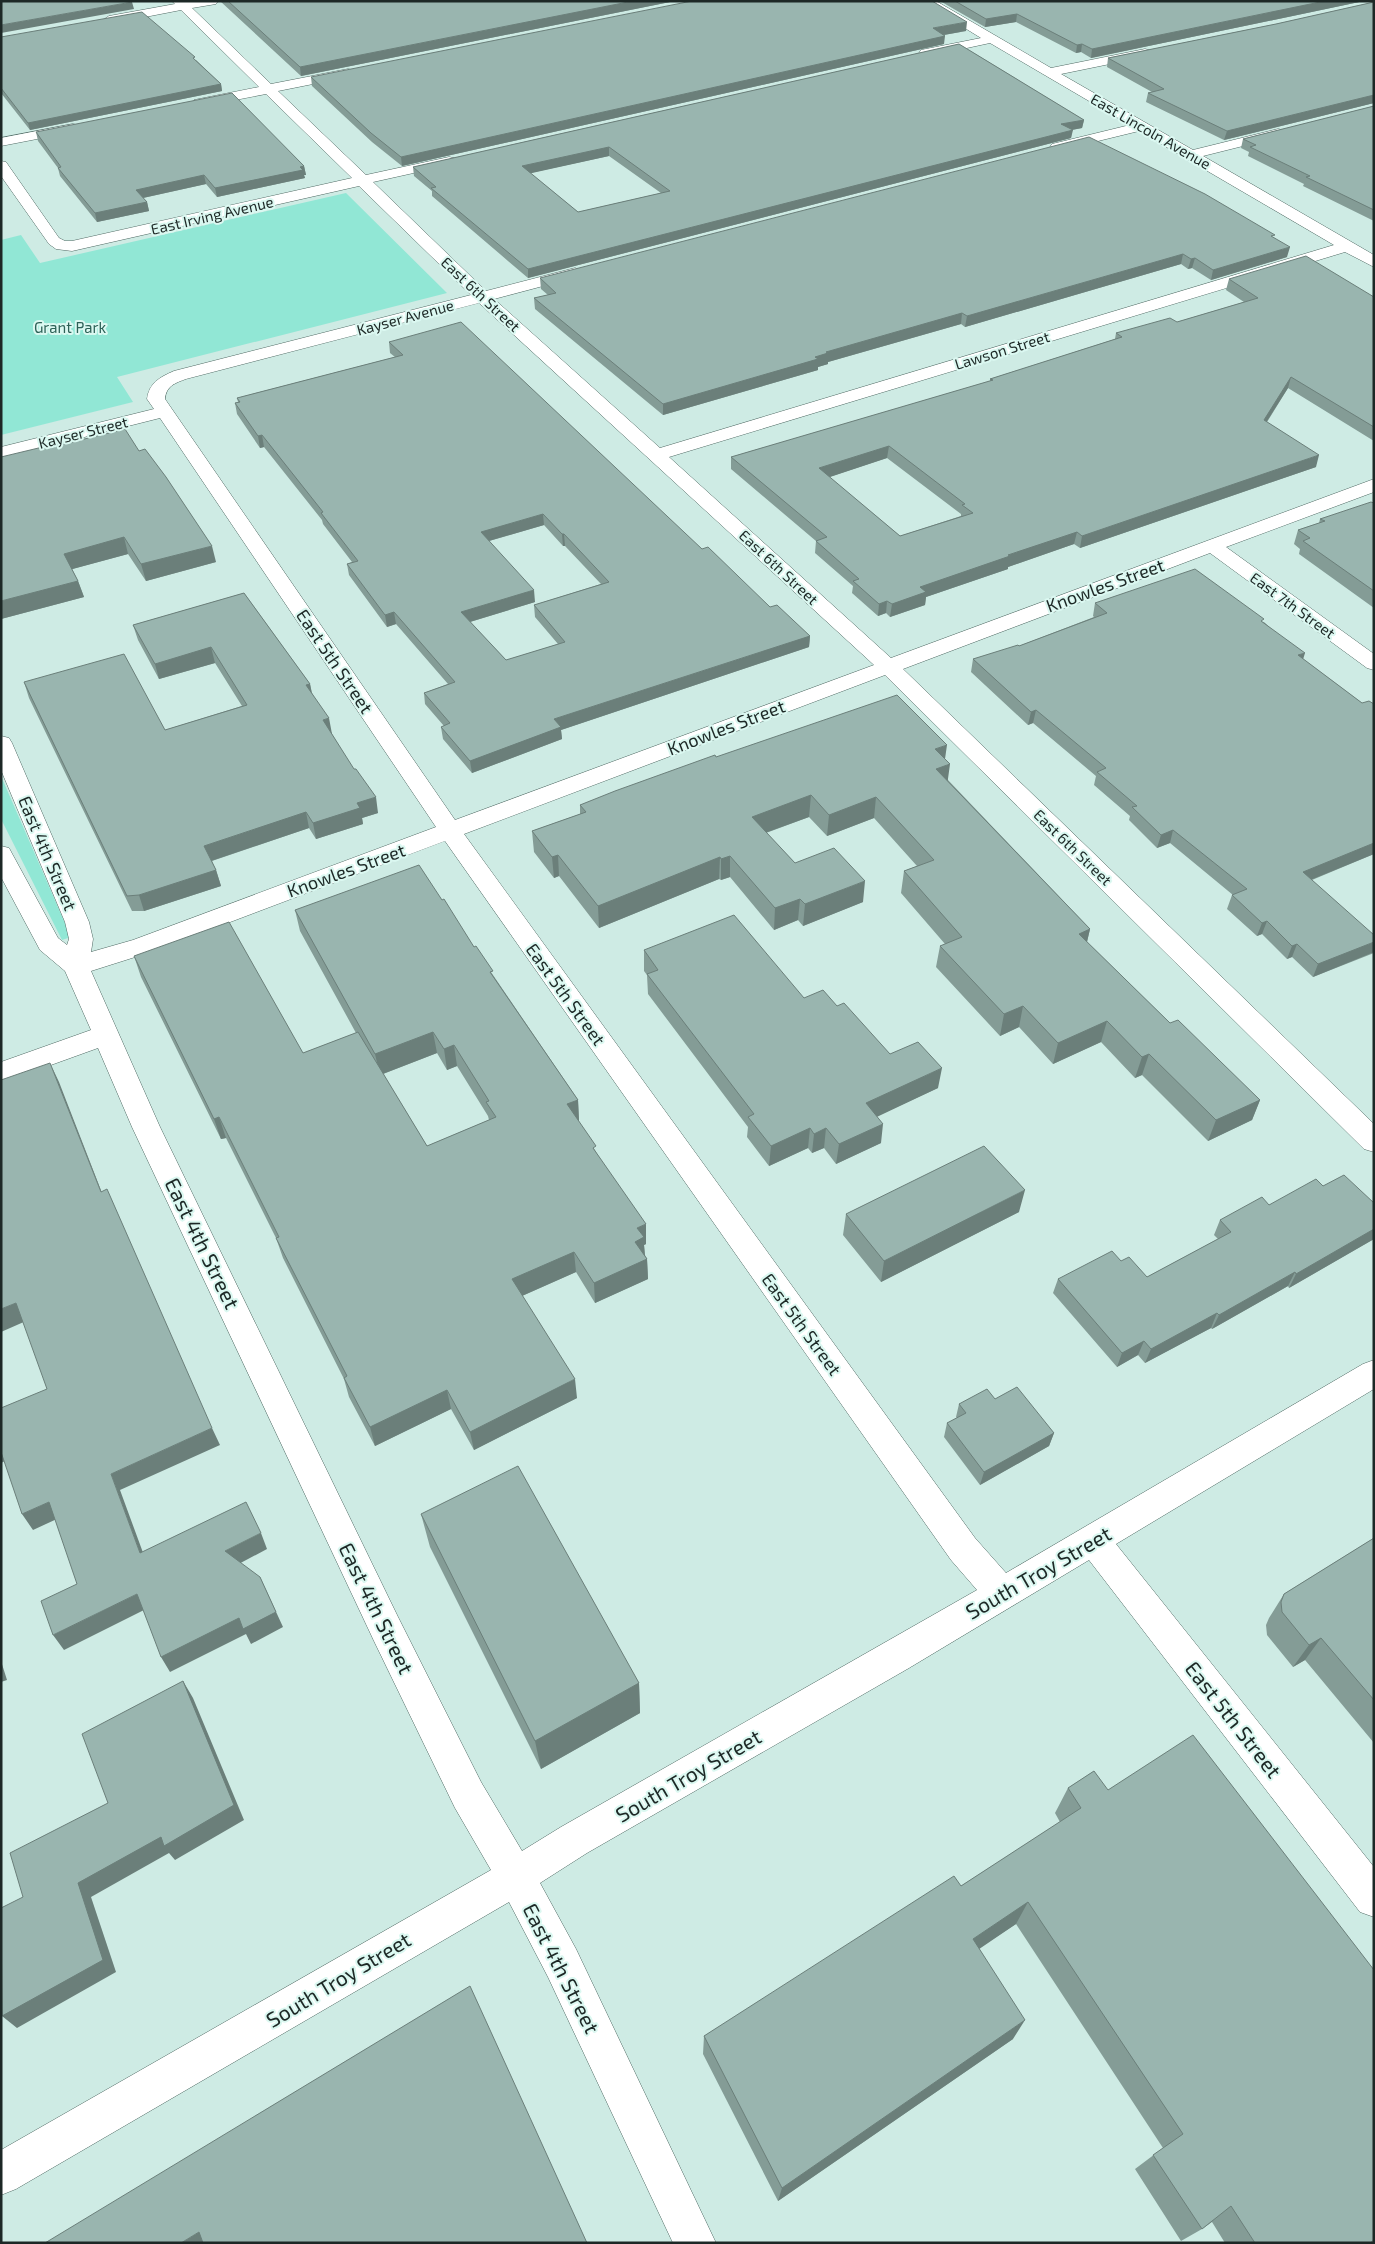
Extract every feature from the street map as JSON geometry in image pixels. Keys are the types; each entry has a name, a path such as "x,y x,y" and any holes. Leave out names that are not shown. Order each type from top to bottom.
{"street":[{"path":"98,22 181,4 212,1"},
{"name":"East Lincoln Avenue","path":"927,1 1374,262"},
{"name":"East 6th Street","path":"181,4 483,296 888,666 1374,1141"},
{"path":"916,55 992,39"},
{"path":"1049,72 1161,50"},
{"path":"185,105 365,69"},
{"path":"1,142 83,126"},
{"path":"1042,152 1142,126"},
{"path":"1190,155 1291,130"},
{"name":"East Irving Avenue","path":"1,165 47,232 61,246 81,245 461,159"},
{"name":"Lawson Street","path":"658,455 1347,246"},
{"name":"Kayser Avenue","path":"162,383 180,376 593,268"},
{"name":"East 5th Street","path":"162,383 158,387 156,399 450,830 951,1532 1000,1593"},
{"name":"Kayser Street","path":"1,454 165,411"},
{"name":"Knowles Street","path":"76,966 142,946 1374,485"},
{"name":"East 7th Street","path":"1212,546 1374,664"},
{"name":"East 4th Street","path":"1,743 77,922 82,939 76,966"},
{"name":"East 4th Street","path":"1,854 48,944 76,966 146,1127 386,1629 468,1795 516,1877 562,1963 695,2243"},
{"path":"1,1072 105,1034"},
{"name":"South Troy Street","path":"1,2174 443,1917 516,1877 574,1840 896,1656 1374,1374"},
{"name":"East 5th Street","path":"1093,1540 1374,1898"}],"green space":[{"name":"Grant Park","path":"346,193 447,293 117,377 133,402 1,435 1,240 21,235 40,263"},
{"path":"1,776 71,937 62,940 1,819"}],"building":[{"path":"1,1 131,1 132,2 1,25"},
{"path":"228,1 633,1 300,67"},
{"path":"692,1 932,1 967,22 933,28 945,36 401,157 371,133 311,77"},
{"path":"955,1 1325,1 1092,49 1082,44 1077,45 1017,14 986,19"},
{"path":"1374,2 1374,95 1227,131 1148,93 1164,89 1108,58 1276,24"},
{"path":"142,12 195,57 193,58 221,84 28,123 1,88 1,37"},
{"path":"959,44 1084,120 1061,124 1073,130 528,269 431,188 436,187 413,167","holes":["609,147 670,191 578,212 522,166"]},
{"path":"232,93 304,166 300,167 303,170 215,188 204,175 136,190 147,202 95,213 58,168 61,167 36,132"},
{"path":"1374,106 1374,210 1250,147 1256,145 1243,139"},
{"path":"1089,137 1205,194 1275,235 1271,236 1290,247 1213,270 1195,258 1191,259 1183,254 967,316 962,313 826,352 828,353 815,357 818,359 663,404 534,298 556,293 540,278"},
{"path":"1306,256 1374,297 1374,427 1291,377 1264,420 1319,455 1082,536 1077,532 1008,555 1010,556 920,587 926,592 892,604 887,601 879,604 853,581 859,579 816,541 827,537 731,457 993,380 990,379 1122,337 1116,333 1170,318 1177,322 1258,298 1229,279","holes":["889,446 965,504 962,505 973,513 900,536 819,468"]},
{"path":"461,322 702,549 708,547 770,607 777,605 810,636 554,719 561,727 470,761 441,727 450,723 424,693 455,682 394,612 385,615 347,564 358,561 321,513 323,512 262,435 258,436 235,403 240,402 237,398 403,355 389,342","holes":["543,514 609,582 534,605 565,642 506,660 461,612 534,590 481,532"]},
{"path":"125,429 139,451 145,449 166,477 212,546 141,564 124,537 64,554 78,581 1,601 1,457"},
{"path":"1371,502 1374,503 1374,591 1303,541 1310,538 1298,530 1325,521 1320,519"},
{"path":"1195,569 1264,619 1261,621 1305,653 1298,655 1362,703 1369,701 1374,704 1374,843 1303,872 1374,935 1374,942 1318,964 1297,944 1292,946 1267,921 1262,923 1232,895 1247,889 1173,830 1161,835 1132,807 1137,806 1097,772 1106,768 1036,710 1031,712 973,659 1019,646 1107,613 1095,603"},
{"path":"244,593 310,684 306,685 329,718 323,720 354,769 356,769 376,797 357,803 360,808 313,823 306,812 204,846 216,870 139,895 127,896 24,682 124,654 165,730 247,705 211,647 155,664 133,625"},
{"path":"897,695 947,745 935,749 950,764 936,769 1090,929 1079,934 1170,1023 1178,1020 1260,1100 1216,1120 1149,1054 1142,1057 1107,1021 1058,1043 1023,1006 1004,1014 940,946 962,937 904,871 934,860 876,797 829,815 811,795 752,817 795,863 834,848 865,881 805,904 800,899 775,908 730,856 721,859 720,857 598,906 558,855 552,857 532,831 586,812 580,805 615,791 715,755 716,757"},
{"path":"419,865 442,900 444,899 474,947 476,946 493,971 490,972 578,1100 567,1104 596,1146 593,1148 646,1224 637,1228 644,1237 635,1242 647,1259 594,1283 574,1252 512,1279 575,1379 470,1432 447,1390 370,1427 344,1378 347,1376 276,1238 279,1237 219,1117 214,1119 134,956 229,922 303,1053 358,1032 427,1146 496,1117 486,1102 489,1101 454,1045 444,1049 433,1032 375,1054 295,910"},
{"path":"734,915 804,998 823,990 837,1006 844,1003 890,1054 918,1042 942,1068 866,1103 883,1124 839,1144 826,1128 814,1134 810,1128 771,1146 748,1117 754,1114 647,974 658,970 644,950"},
{"path":"50,1063 101,1192 107,1189 212,1428 111,1474 140,1553 246,1502 261,1533 225,1551 260,1577 276,1612 243,1629 239,1618 161,1657 137,1594 53,1635 41,1601 77,1584 49,1502 22,1514 1,1452 1,1408 47,1389 16,1303 1,1309 1,1080"},
{"path":"984,1146 1025,1190 884,1261 846,1214"},
{"path":"1344,1175 1374,1203 1374,1229 1296,1274 1295,1272 1219,1315 1217,1313 1151,1349 1144,1341 1122,1353 1058,1279 1112,1251 1121,1261 1129,1257 1147,1277 1231,1232 1220,1220 1262,1197 1269,1205 1316,1179 1323,1186"},
{"path":"1017,1387 1054,1433 984,1472 947,1423 966,1413 959,1404 987,1389 995,1399"},
{"path":"518,1466 639,1683 535,1741 421,1514"},
{"path":"1374,1538 1374,1700 1321,1638 1309,1645 1282,1612 1281,1602 1284,1594"},
{"path":"183,1681 234,1805 164,1846 161,1837 78,1883 103,1960 2,2016 1,1908 23,1897 10,1853 108,1803 82,1734"},
{"path":"1193,1735 1374,1970 1374,2240 1370,2243 1255,2243 1231,2206 1202,2229 1153,2155 1183,2134 1028,1902 973,1939 1025,2020 782,2188 704,2036 954,1876 961,1886 1081,1808 1068,1788 1094,1771 1108,1790"},
{"path":"470,1986 587,2243 203,2243 199,2232 181,2243 45,2243"}]}
